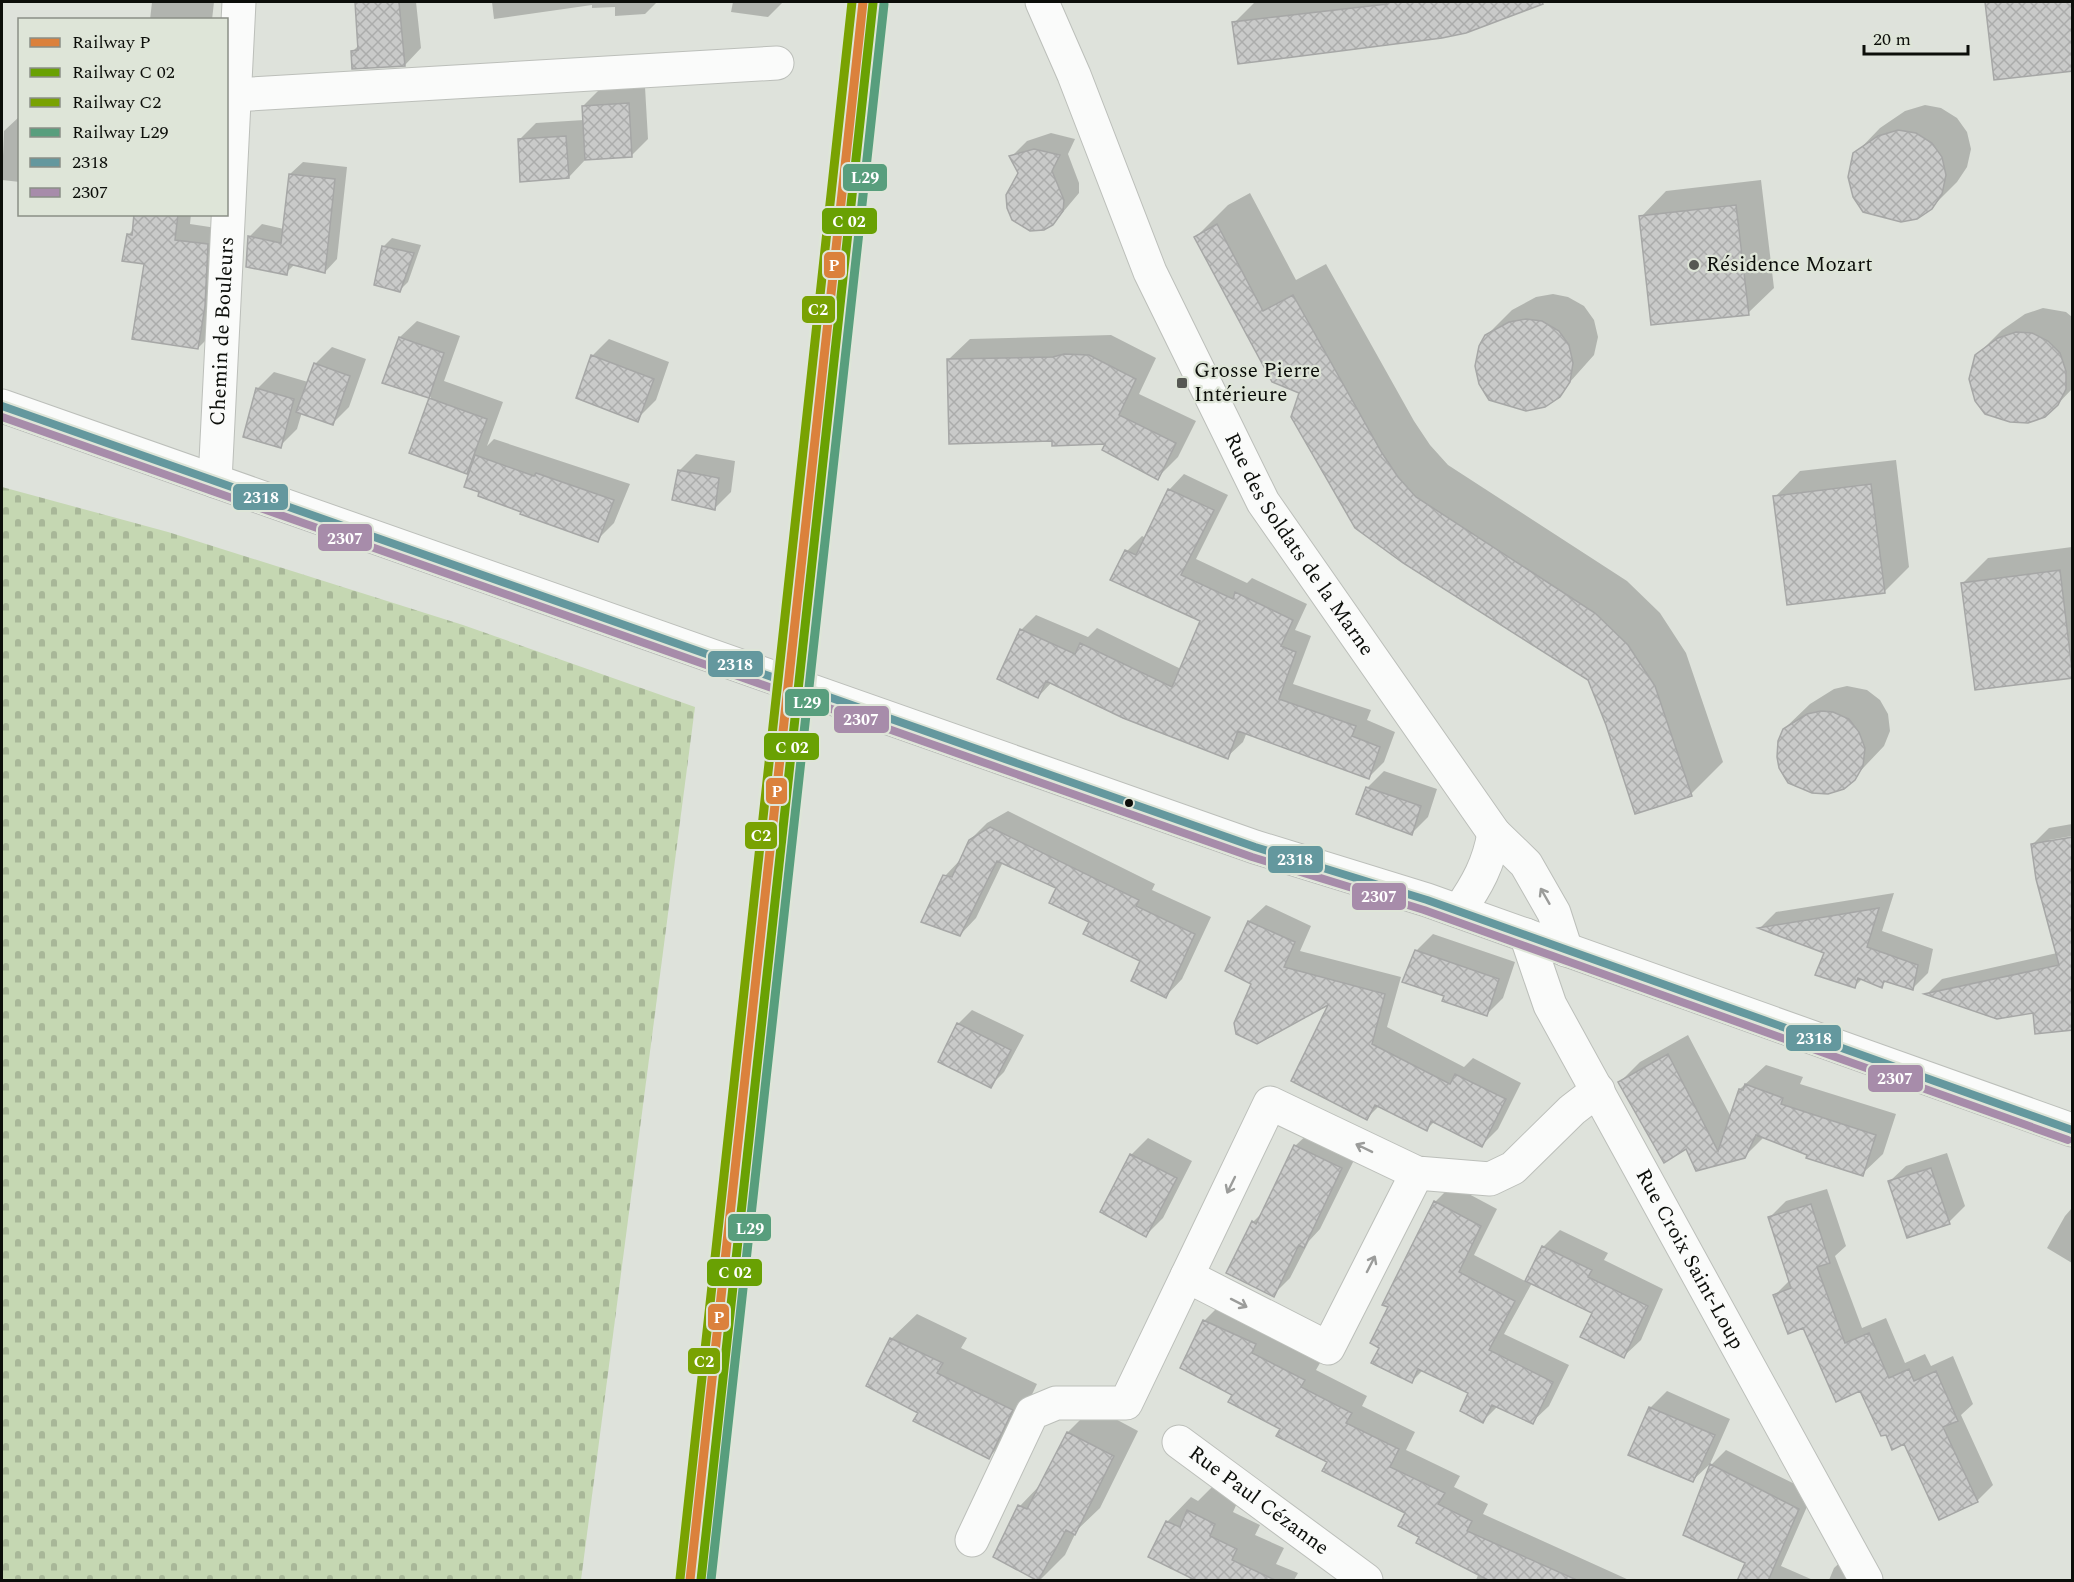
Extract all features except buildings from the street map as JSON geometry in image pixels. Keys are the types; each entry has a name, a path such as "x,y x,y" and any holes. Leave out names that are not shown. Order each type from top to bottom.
{"street":[{"name":"Chemin de Bouleurs","path":"228,216 239,2"},
{"name":"Rue des Soldats de la Marne","path":"1052,3 1150,272 1263,502 1494,833 1526,864 1554,913 1566,950"},
{"path":"234,94 777,63"},
{"name":"Chemin de Bouleurs","path":"215,480 228,216"},
{"path":"2,406 1255,847 1460,911 2073,1130"},
{"path":"1460,911 1478,883 1489,859 1494,833"},
{"name":"Rue Croix Saint-Loup","path":"1526,935 1550,1005 1866,1581"},
{"path":"972,1540 1032,1413 1056,1403 1126,1402 1270,1103 1417,1173 1490,1179 1513,1168 1572,1110 1598,1090"},
{"path":"1187,1276 1328,1348 1417,1173"},
{"name":"Rue Paul Cézanne","path":"1179,1443 1335,1570 1366,1581"}],"green space":[{"path":"2,487 168,532 463,625 695,707 581,1580 2,1580"}],"rail line":[{"name":"C2","path":"680,1579 852,2"},
{"name":"P","path":"690,1580 863,2"},
{"name":"L29","path":"711,1580 884,4"}],"transit line":[{"path":"701,1580 873,3"},
{"name":"2318","path":"2,406 1255,847 1427,900 2072,1130"},
{"name":"2307","path":"2,417 1252,857 1424,910 2068,1140"}],"place":[{"name":"Résidence Mozart","path":"1694,265"},
{"name":"Grosse Pierre Intérieure","path":"1182,383"}]}
